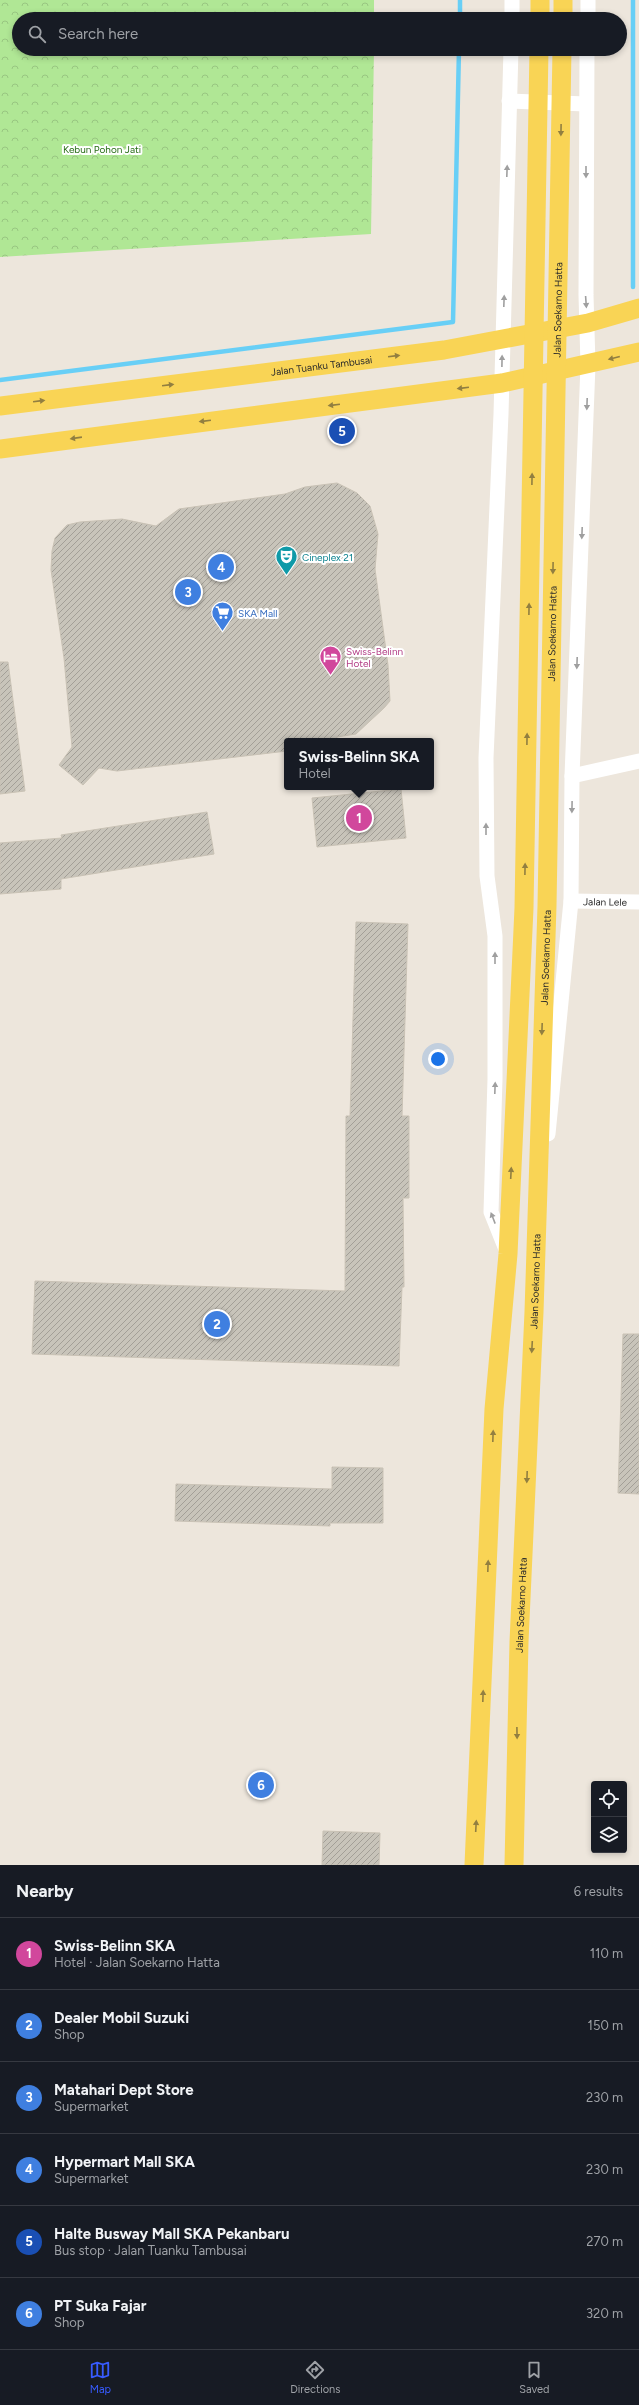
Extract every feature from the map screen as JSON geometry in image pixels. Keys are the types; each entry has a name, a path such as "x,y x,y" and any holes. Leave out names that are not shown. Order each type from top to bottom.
{"main road":[{"path":"540,0 540,12"},
{"path":"563,0 563,12"},
{"path":"474,1865 494,1409 508,1254 524,908 539,56"},
{"name":"Jalan Soekarno Hatta","path":"514,1865 517,1780 516,1719 534,1280 547,906 562,56"},
{"name":"Jalan Tuanku Tambusai","path":"0,406 444,350 588,323 639,308"},
{"path":"502,383 588,323"},
{"path":"502,340 588,365"},
{"path":"0,449 502,383 588,365 639,352"}],"street":[{"path":"512,0 512,12"},
{"path":"588,0 588,12"},
{"path":"508,1254 491,1212 495,1080 495,936 487,876 486,758 502,383 511,56"},
{"path":"534,1280 571,901 572,776 588,365 587,56"},
{"path":"509,101 586,104"},
{"path":"572,776 639,761"},
{"name":"Jalan Lele","path":"571,901 639,902"}],"green space":[{"name":"Kebun Pohon Jati","path":"0,0 374,0 374,12 12,12 12,56 374,56 371,234 0,257"}],"building":[{"name":"SKA Mall","path":"337,483 357,493 370,506 378,534 375,569 388,665 390,701 356,734 337,738 284,738 284,751 117,771 99,768 83,785 59,765 72,747 64,658 51,570 52,551 55,538 67,525 80,522 122,519 156,526 179,509 285,494 305,487"},
{"path":"0,662 8,662 25,791 0,794"},
{"path":"401,790 406,838 317,847 312,798"},
{"path":"207,812 214,854 61,879 61,889 0,894 0,843 62,838 61,835"},
{"path":"356,922 408,924 402,1116 409,1116 409,1198 403,1198 404,1287 402,1287 399,1366 32,1354 35,1281 345,1291 346,1116 350,1116"},
{"path":"623,1334 639,1334 639,1494 618,1493"},
{"path":"332,1467 383,1468 383,1523 330,1523 330,1526 175,1521 176,1484 332,1489"},
{"path":"323,1831 380,1833 379,1865 322,1865"}],"waterway":[{"path":"460,0 460,12"},
{"path":"633,0 633,287"},
{"path":"0,380 453,322 459,56"}],"place":[{"name":"Halte Busway Mall SKA Pekanbaru","path":"342,431"},
{"name":"Hypermart Mall SKA","path":"221,567"},
{"name":"Cineplex 21","path":"287,576"},
{"name":"Matahari Dept Store","path":"188,592"},
{"name":"SKA Mall","path":"222,632"},
{"name":"Swiss-Belinn Hotel","path":"331,676"},
{"name":"Swiss-Belinn SKA","path":"359,818"},
{"name":"Dealer Mobil Suzuki","path":"217,1324"},
{"name":"PT Suka Fajar","path":"261,1785"}]}
